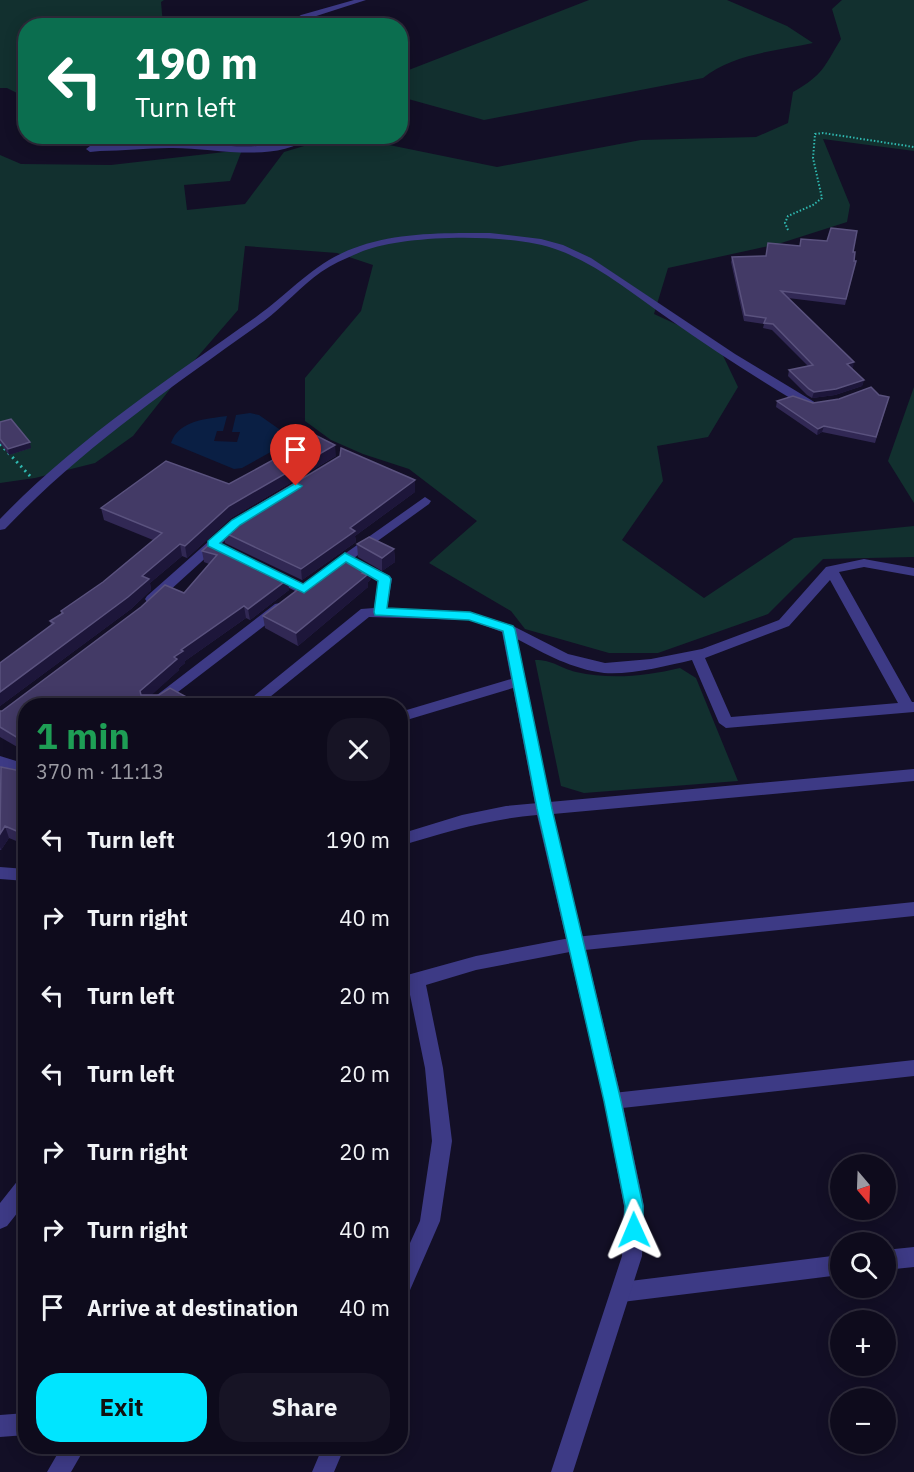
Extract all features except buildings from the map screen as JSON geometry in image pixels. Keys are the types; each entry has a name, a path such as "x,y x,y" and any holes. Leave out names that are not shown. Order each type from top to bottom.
{"street":[{"path":"302,18 362,0"},
{"path":"90,149 169,145 263,148 291,144"},
{"path":"0,526 55,470 126,414 266,315 319,270 378,243 416,238 486,238 529,240 558,246 602,268 736,362 799,399 811,404 820,403"},
{"path":"160,698 345,557 425,501"},
{"path":"145,606 217,546 246,517"},
{"path":"345,557 385,579 380,612"},
{"path":"259,698 366,612 470,616 508,629 564,658 605,668 651,664 697,655 784,623 831,570 864,563 914,572"},
{"path":"253,564 312,583"},
{"path":"697,655 726,723 911,707 831,570"},
{"path":"508,629 544,809 613,1101 634,1206 632,1256 562,1472"},
{"path":"408,715 519,681"},
{"path":"0,762 18,768"},
{"path":"408,838 462,821 506,812 913,777"},
{"path":"0,873 18,874"},
{"path":"408,1272 430,1221 442,1141 434,1068 408,983 476,963 575,944 914,909"},
{"path":"613,1101 914,1068"},
{"path":"0,1219 18,1196"},
{"path":"896,1259 914,1257"},
{"path":"622,1292 830,1266"},
{"path":"0,1426 18,1425"},
{"path":"58,1472 70,1454"},
{"path":"323,1472 331,1454"}],"path":[{"path":"788,230 785,223 788,216 813,205 822,198 813,141 815,134 823,133 914,147"},
{"path":"0,444 39,486"}],"green space":[{"path":"0,0 164,0 161,2 162,18 18,18 18,94 7,88 0,88"},
{"path":"589,0 727,0 787,26 813,43 741,58 703,78 484,120 408,99 408,70"},
{"path":"842,0 914,0 914,151 823,139 850,205 847,222 778,244 668,268 654,314 717,343 738,387 708,437 657,446 663,481 622,540 704,598 794,538 914,526 914,557 823,559 768,614 658,653 609,653 525,629 511,611 429,563 477,521 409,469 363,454 331,440 305,421 305,378 361,311 373,265 337,253 245,246 238,310 133,436 95,463 35,478 0,483 0,155 21,164 111,165 242,150 230,181 184,185 187,210 245,204 284,152 311,144 384,144 497,167 641,140 756,137 788,123 793,92 817,75 841,39 832,9"},
{"path":"914,387 914,503 888,461"},
{"path":"535,660 552,663 576,672 602,676 641,675 680,668 696,678 738,781 584,793 561,786"}],"water":[{"path":"250,413 259,415 289,436 287,443 242,468 234,469 171,443 175,435 187,425 227,416 223,431 217,431 214,441 237,442 240,432 232,432 236,415"}],"route":[{"path":"296,486 236,523 212,543 304,590 345,557 385,579 380,612 470,616 508,629 544,809 613,1101 634,1206 634,1230"}]}
